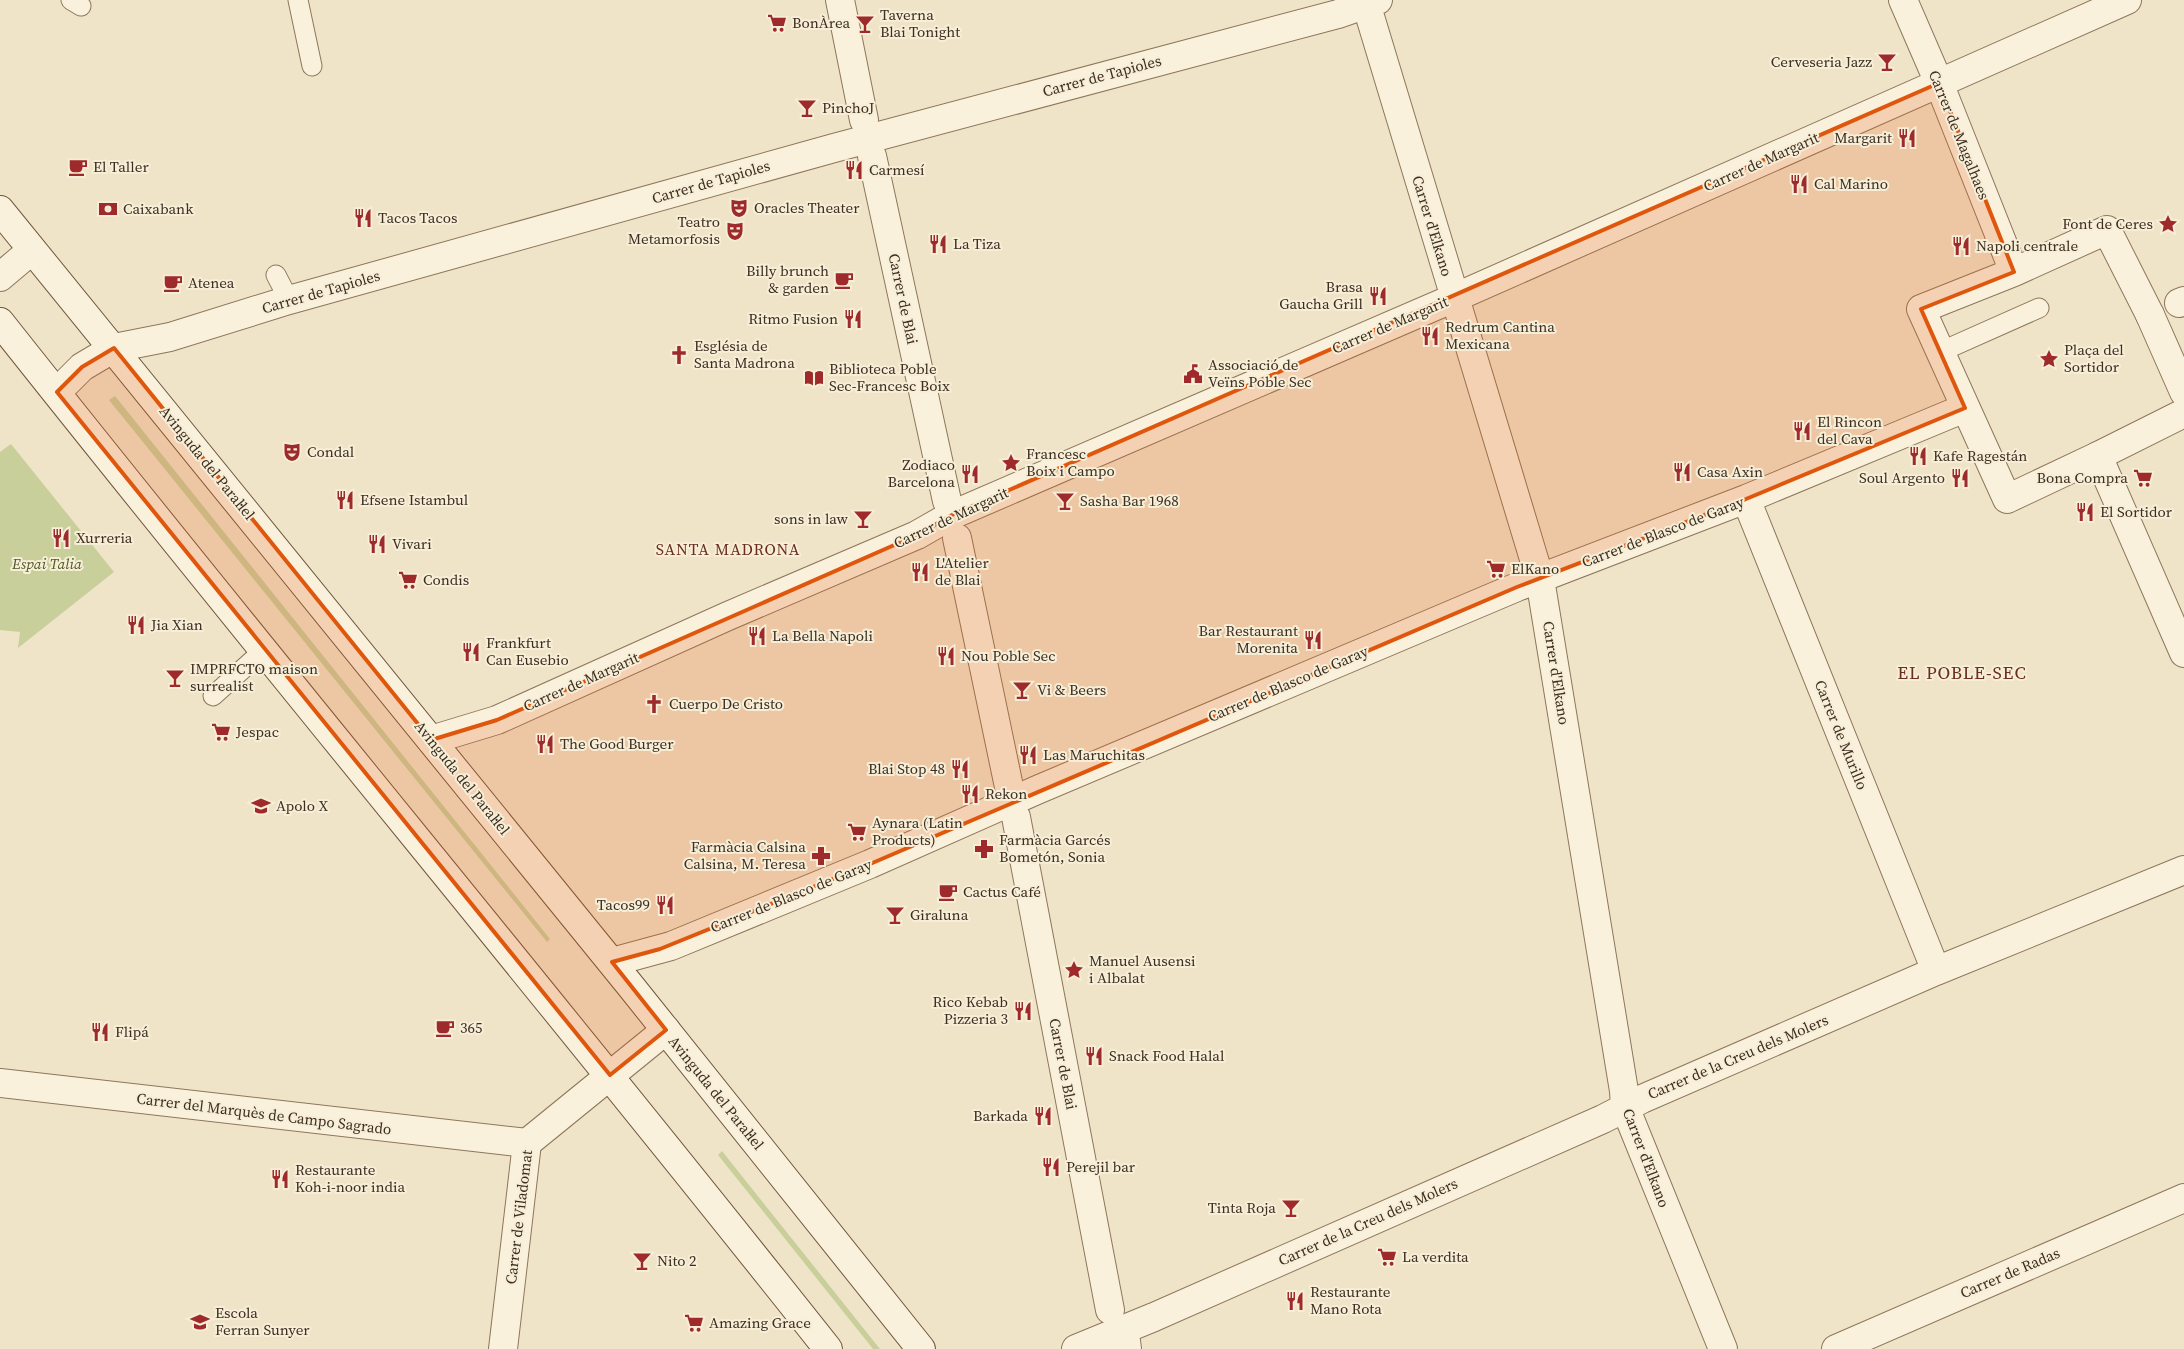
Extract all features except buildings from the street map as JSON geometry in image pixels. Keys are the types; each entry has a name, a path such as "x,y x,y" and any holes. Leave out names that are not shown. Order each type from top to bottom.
{"street":[{"path":"840,0 864,120"},
{"name":"Carrer de Magalhaes","path":"1903,0 1939,83 2014,272"},
{"name":"Carrer de Margarit","path":"431,740 497,720 917,535 952,515 1454,298 2127,0"},
{"name":"Carrer d'Elkano","path":"1370,2 1454,298 1540,579 1624,1091 1625,1107 1722,1349"},
{"name":"Carrer de Tapioles","path":"57,392 82,367 114,348 170,337 289,300 893,132 1338,14 1370,2"},
{"name":"Carrer de Blai","path":"872,156 947,501"},
{"name":"Avinguda del Paral·lel","path":"0,210 612,962 921,1349"},
{"path":"2184,392 2150,315 2107,230 2014,272 1921,309 2007,499 2184,413"},
{"path":"0,277 32,250"},
{"path":"0,322 610,1075 828,1349"},
{"name":"Carrer de Blasco de Garay","path":"612,962 670,946 852,872 1056,783 1540,579 1746,499 1965,408"},
{"path":"2098,456 2184,653"},
{"name":"Carrer de Murillo","path":"1746,499 1936,972"},
{"path":"957,538 1009,787"},
{"name":"Carrer de Blai","path":"1016,818 1110,1310"},
{"name":"Carrer de la Creu dels Molers","path":"1076,1349 1172,1309 1625,1107 1936,972 2184,870"},
{"name":"Carrer de Viladomat","path":"503,1349 527,1143 666,1030"},
{"name":"Carrer del Marquès de Campo Sagrado","path":"0,1083 527,1143"},
{"name":"Carrer de Radas","path":"1836,1349 2184,1198"}],"lane":[{"path":"298,0 312,66"},
{"path":"276,275 289,300"},
{"path":"1940,352 2039,308"},
{"path":"213,696 264,650"}],"highlighted area":[{"path":"1939,83 2014,272 1921,309 1965,408 1746,499 1517,587 870,864 660,949 612,962 666,1030 610,1075 57,392 82,367 114,348 431,740 497,720 917,535 952,515"}],"green space":[{"path":"115,396 550,939 547,942 109,400"},
{"name":"Espai Talia","path":"11,444 114,572 18,648 20,632 0,630 0,452"},
{"path":"722,1151 880,1349 873,1349 718,1155"}],"place":[{"name":"BonÀrea","path":"777,23"},
{"name":"Taverna Blai Tonight","path":"865,24"},
{"name":"Cerveseria Jazz","path":"1887,62"},
{"name":"PinchoJ","path":"807,108"},
{"name":"Margarit","path":"1907,138"},
{"name":"El Taller","path":"78,167"},
{"name":"Carmesí","path":"854,170"},
{"name":"Cal Marino","path":"1799,184"},
{"name":"Oracles Theater","path":"739,208"},
{"name":"Caixabank","path":"108,209"},
{"name":"Tacos Tacos","path":"363,218"},
{"name":"Font de Ceres","path":"2168,224"},
{"name":"Teatro Metamorfosis","path":"735,231"},
{"name":"La Tiza","path":"938,244"},
{"name":"Napoli centrale","path":"1961,246"},
{"name":"Billy brunch & garden","path":"844,280"},
{"name":"Atenea","path":"173,283"},
{"name":"Brasa Gaucha Grill","path":"1378,296"},
{"name":"Ritmo Fusion","path":"853,319"},
{"name":"Redrum Cantina Mexicana","path":"1430,336"},
{"name":"Església de Santa Madrona","path":"679,355"},
{"name":"Plaça del Sortidor","path":"2049,359"},
{"name":"Associació de Veïns Poble Sec","path":"1193,374"},
{"name":"Biblioteca Poble Sec-Francesc Boix","path":"814,378"},
{"name":"El Rincon del Cava","path":"1802,431"},
{"name":"Condal","path":"292,452"},
{"name":"Kafe Ragestán","path":"1918,456"},
{"name":"Francesc Boix i Campo","path":"1011,463"},
{"name":"Casa Axin","path":"1682,472"},
{"name":"Zodiaco Barcelona","path":"970,474"},
{"name":"Soul Argento","path":"1960,478"},
{"name":"Bona Compra","path":"2143,478"},
{"name":"Efsene Istambul","path":"345,500"},
{"name":"Sasha Bar 1968","path":"1065,501"},
{"name":"El Sortidor","path":"2085,512"},
{"name":"sons in law","path":"863,519"},
{"name":"Xurreria","path":"61,538"},
{"name":"Vivari","path":"377,544"},
{"name":"ElKano","path":"1496,569"},
{"name":"L'Atelier de Blai","path":"920,572"},
{"name":"Condis","path":"408,580"},
{"name":"Jia Xian","path":"136,625"},
{"name":"La Bella Napoli","path":"757,636"},
{"name":"Bar Restaurant Morenita","path":"1313,640"},
{"name":"Frankfurt Can Eusebio","path":"471,652"},
{"name":"Nou Poble Sec","path":"946,656"},
{"name":"IMPRFCTO maison surrealist","path":"175,678"},
{"name":"Vi & Beers","path":"1022,690"},
{"name":"Cuerpo De Cristo","path":"654,704"},
{"name":"Jespac","path":"221,732"},
{"name":"The Good Burger","path":"545,744"},
{"name":"Las Maruchitas","path":"1028,755"},
{"name":"Blai Stop 48","path":"960,769"},
{"name":"Rekon","path":"970,794"},
{"name":"Apolo X","path":"261,806"},
{"name":"Aynara (Latin Products)","path":"857,832"},
{"name":"Farmàcia Garcés Bometón, Sonia","path":"984,849"},
{"name":"Farmàcia Calsina Calsina, M. Teresa","path":"821,856"},
{"name":"Cactus Café","path":"948,892"},
{"name":"Tacos99","path":"665,905"},
{"name":"Giraluna","path":"895,915"},
{"name":"Manuel Ausensi i Albalat","path":"1074,970"},
{"name":"Rico Kebab Pizzeria 3","path":"1023,1011"},
{"name":"365","path":"445,1028"},
{"name":"Flipá","path":"100,1032"},
{"name":"Snack Food Halal","path":"1094,1056"},
{"name":"Barkada","path":"1043,1116"},
{"name":"Perejil bar","path":"1051,1167"},
{"name":"Restaurante Koh-i-noor india","path":"280,1179"},
{"name":"Tinta Roja","path":"1291,1208"},
{"name":"La verdita","path":"1387,1257"},
{"name":"Nito 2","path":"642,1261"},
{"name":"Restaurante Mano Rota","path":"1295,1301"},
{"name":"Escola Ferran Sunyer","path":"200,1322"},
{"name":"Amazing Grace","path":"694,1323"}],"district":[{"name":"SANTA MADRONA","path":"728,549"},
{"name":"EL POBLE-SEC","path":"1962,673"}]}
